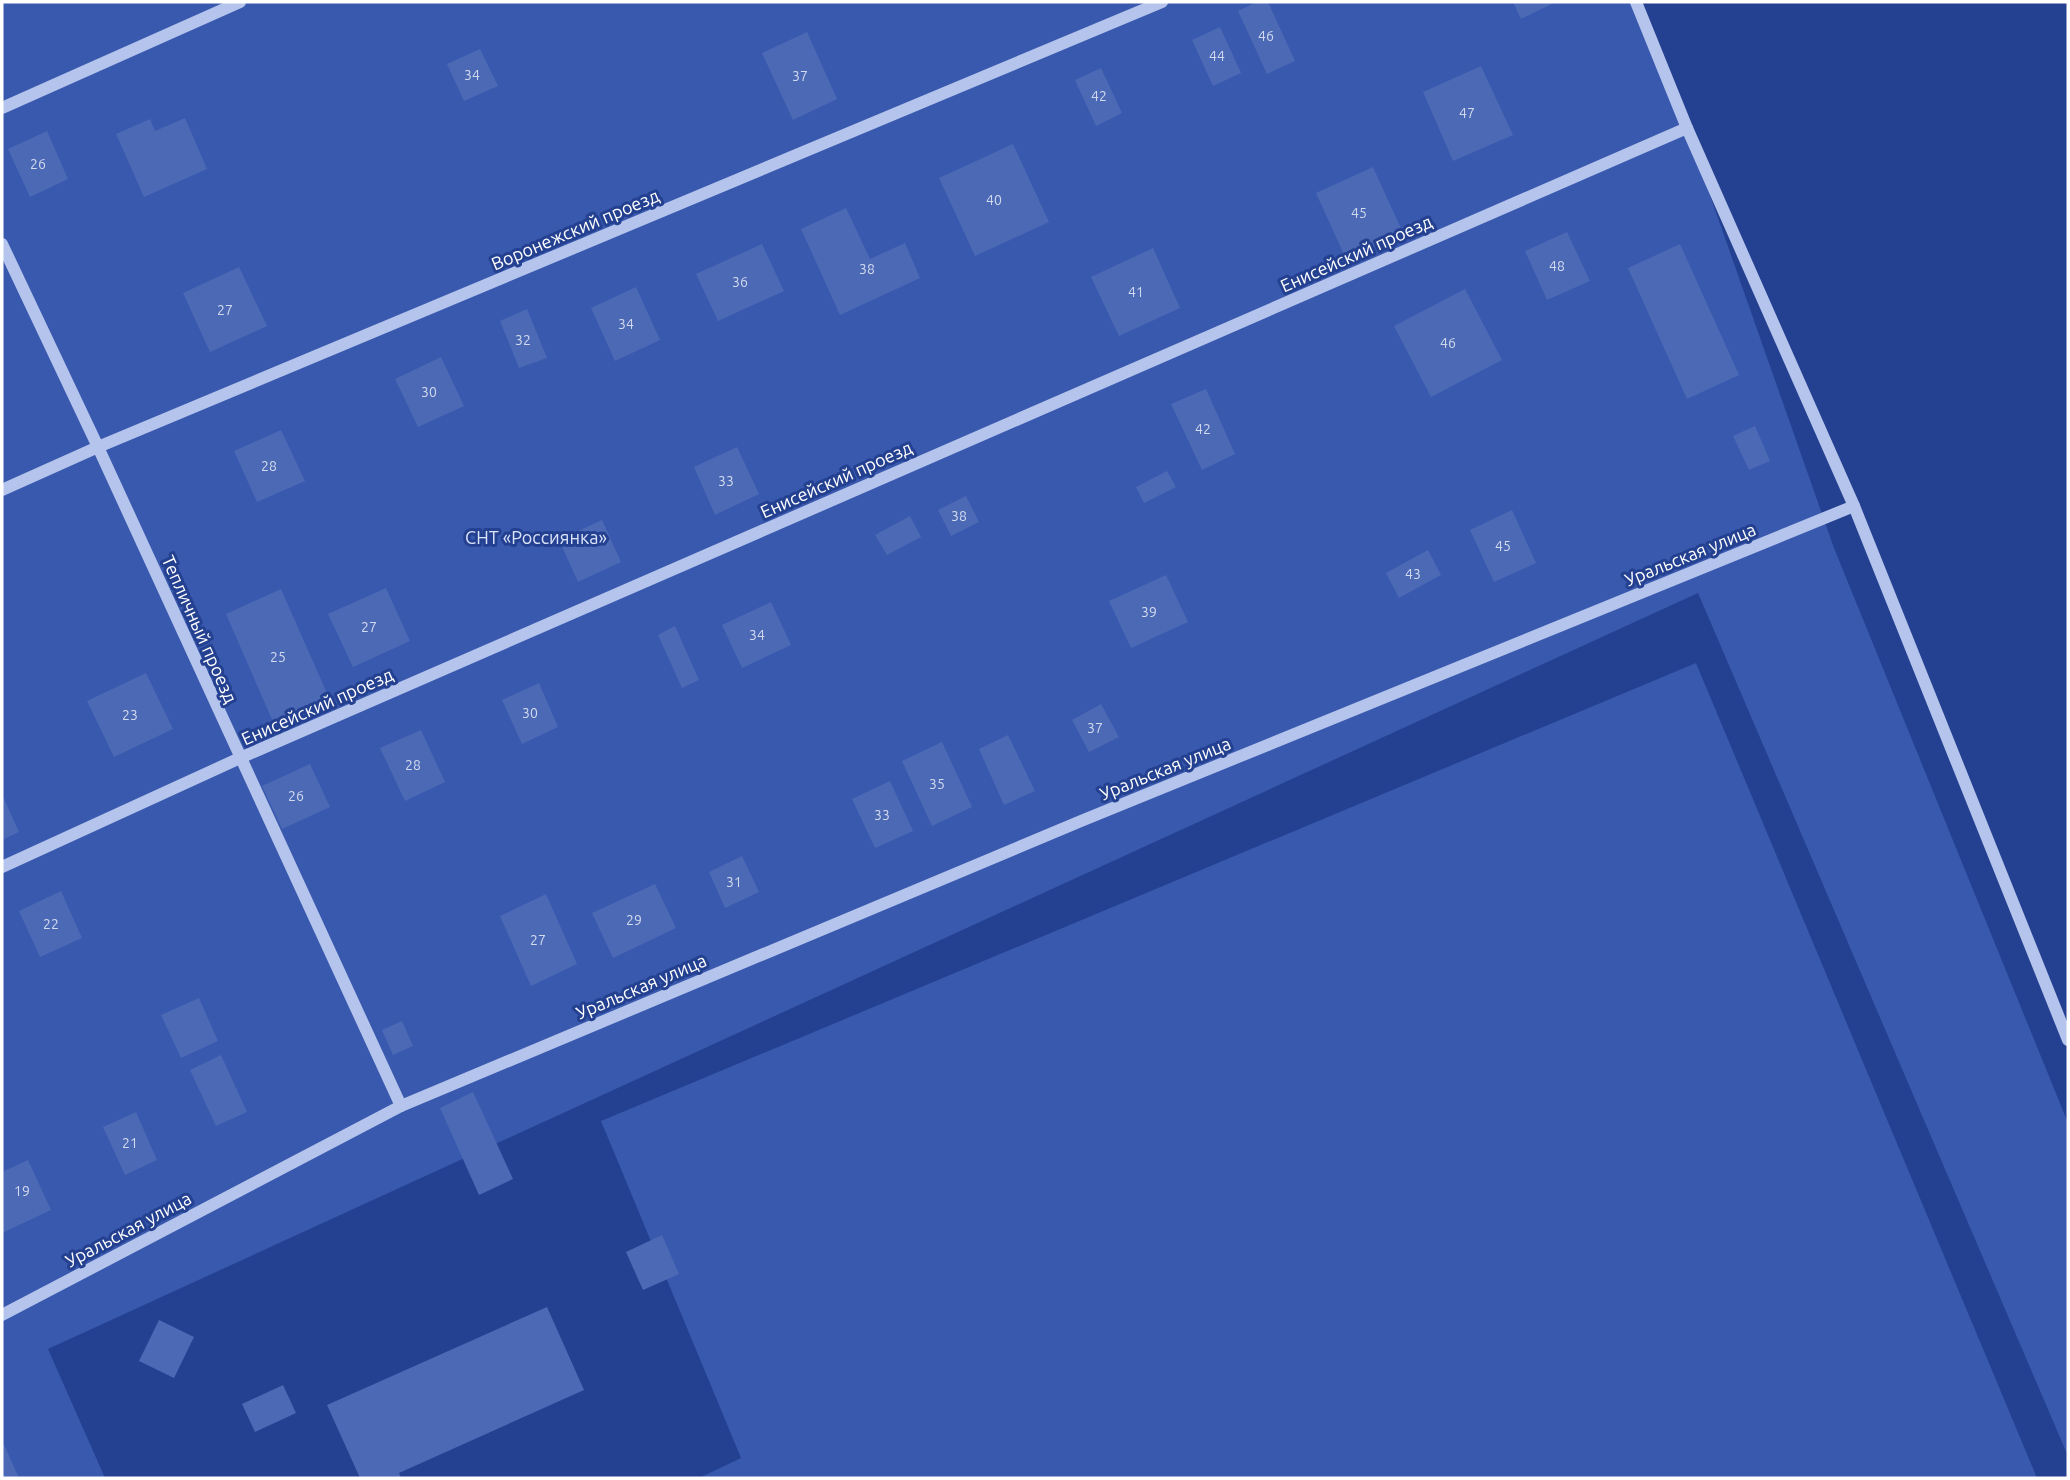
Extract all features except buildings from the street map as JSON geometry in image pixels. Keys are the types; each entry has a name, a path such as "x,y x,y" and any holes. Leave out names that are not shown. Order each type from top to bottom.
{"lane":[{"path":"2,108 240,2"},
{"name":"Воронежский проезд","path":"2,490 98,447 1162,2"},
{"path":"1636,2 1687,128 1854,506 2068,1040"},
{"name":"Енисейский проезд","path":"2,867 240,758 1687,128"},
{"name":"Тепличный проезд","path":"2,244 401,1105"},
{"name":"Уральская улица","path":"2,1315 401,1105 1081,821 1854,506"}],"green space":[{"name":"СНТ «Россиянка»","path":"2,2 1642,2 1834,548 2068,1123 2068,1456 1698,593 48,1349 105,1478 2,1478"},
{"path":"1696,663 2037,1478 699,1478 741,1458 601,1121"}]}
